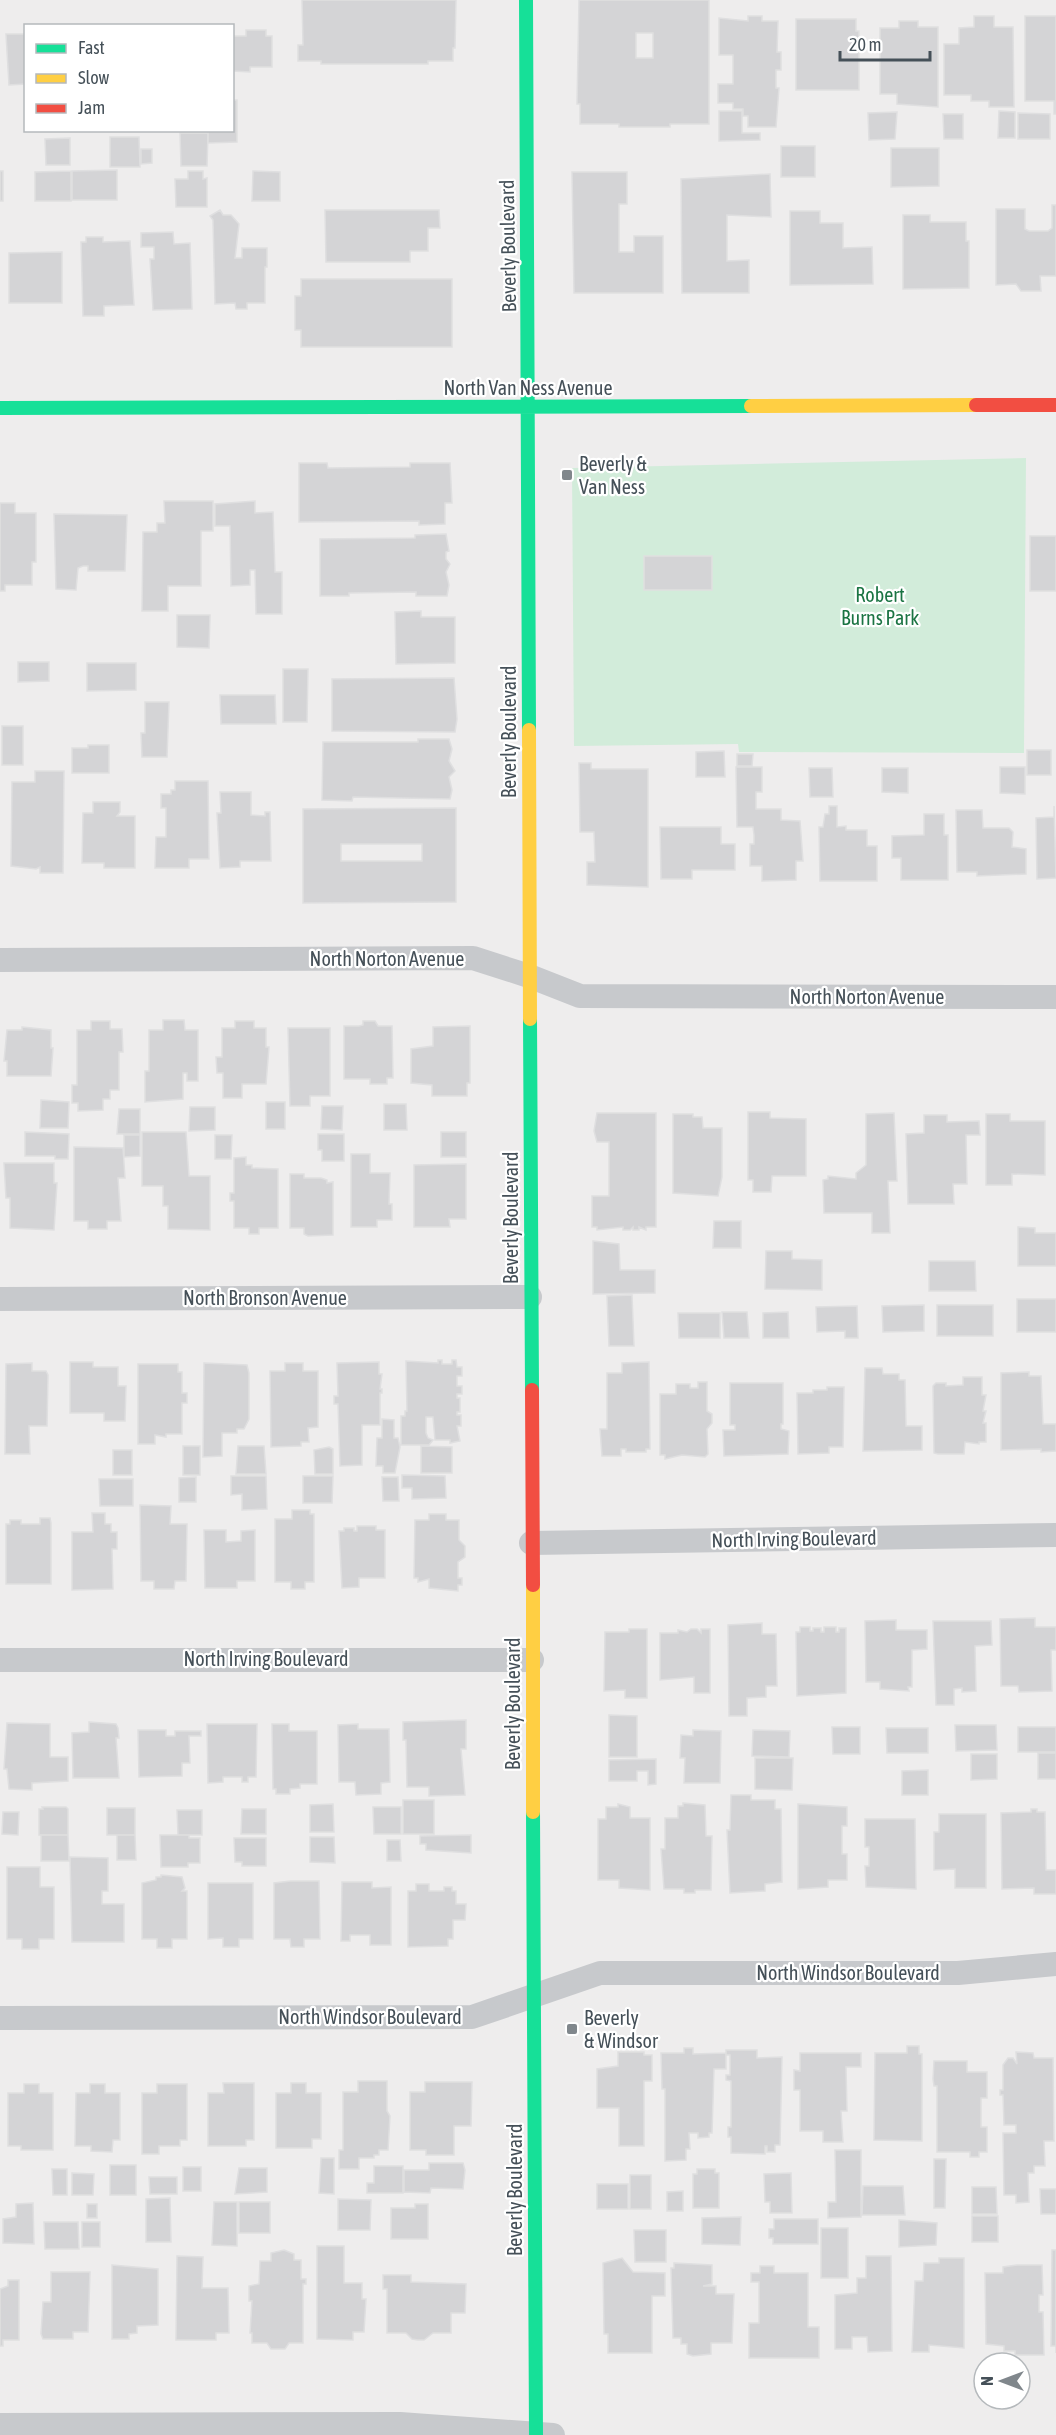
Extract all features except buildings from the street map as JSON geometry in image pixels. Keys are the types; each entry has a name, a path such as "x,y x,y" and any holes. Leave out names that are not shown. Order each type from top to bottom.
{"main road":[{"name":"Beverly Boulevard","path":"526,0 536,2435"},
{"name":"North Van Ness Avenue","path":"0,408 1056,405"}],"street":[{"name":"North Norton Avenue","path":"0,960 473,958 580,996 1056,997"},
{"name":"North Bronson Avenue","path":"0,1299 530,1297"},
{"name":"North Irving Boulevard","path":"531,1543 1056,1535"},
{"name":"North Irving Boulevard","path":"0,1660 532,1660"},
{"name":"North Windsor Boulevard","path":"0,2018 472,2017 533,1998 600,1973 958,1973 1056,1964"},
{"path":"0,2426 400,2424 553,2435"}],"green space":[{"name":"Robert Burns Park","path":"1026,458 1024,753 739,752 738,744 574,746 572,468"}],"traffic: fast":[{"path":"526,0 529,730"},
{"path":"0,408 751,406"},
{"path":"530,1019 532,1390"},
{"path":"533,1812 536,2435"}],"traffic: slow":[{"path":"751,406 976,405"},
{"path":"529,730 530,1019"},
{"path":"533,1585 533,1812"}],"traffic: jam":[{"path":"976,405 1056,405"},
{"path":"532,1390 533,1585"}],"place":[{"name":"Beverly & Van Ness","path":"567,475"},
{"name":"Beverly & Windsor","path":"572,2029"}]}
